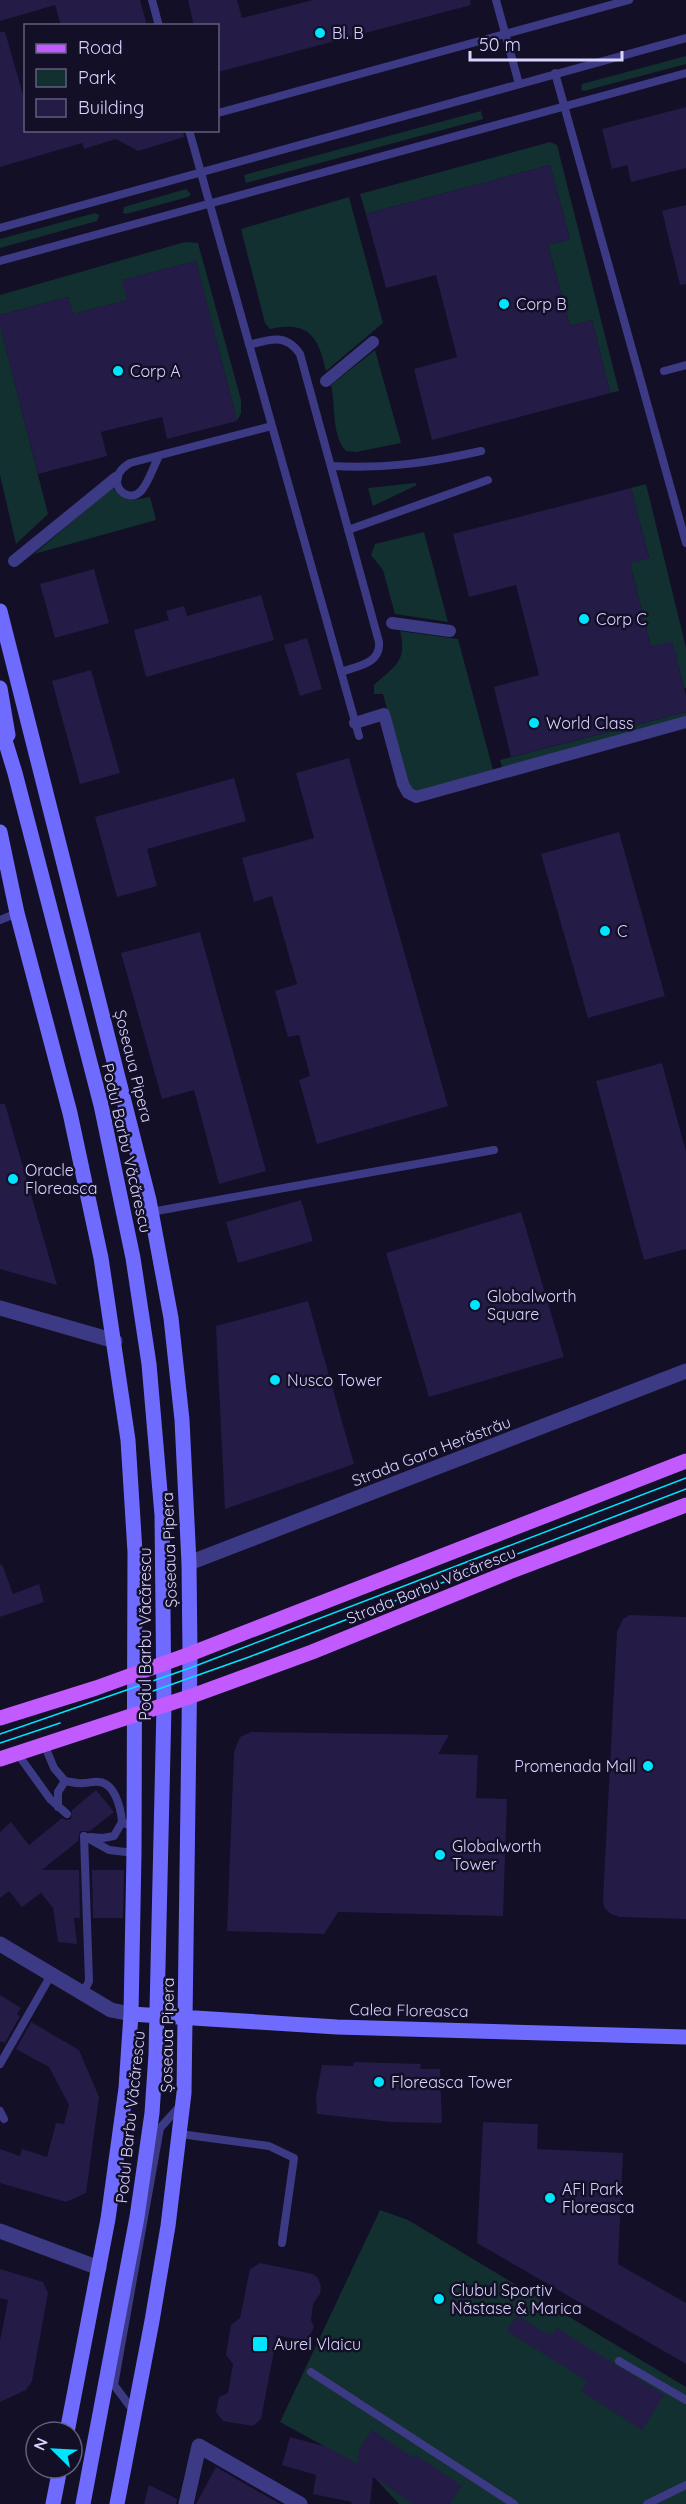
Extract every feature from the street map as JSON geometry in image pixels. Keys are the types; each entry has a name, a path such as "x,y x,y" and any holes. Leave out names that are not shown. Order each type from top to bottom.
{"main road":[{"name":"Șoseaua Pipera","path":"0,611 82,929 151,1212 178,1368 189,1563 190,1654 183,2103 162,2260 117,2504"},
{"path":"0,688 15,773"},
{"path":"0,724 15,773"},
{"name":"Podul Barbu Văcărescu","path":"15,773 101,1105 133,1257 149,1364 162,1515 164,1716 156,2054 152,2113 137,2217 84,2504"},
{"name":"Șoseaua Pipera","path":"0,832 17,913 70,1113 101,1258 128,1440 135,1552 136,1714 128,1825 135,1853 131,2014 123,2122 99,2268 69,2420"},
{"name":"Strada Barbu Văcărescu","path":"0,1718 190,1654 686,1461"},
{"name":"Strada Barbu Văcărescu","path":"0,1759 189,1697 312,1652 509,1572 686,1505"},
{"name":"Calea Floreasca","path":"131,2014 337,2027 686,2037"},
{"path":"53,2504 58,2480"}],"street":[{"path":"326,381 373,342"},
{"path":"14,561 116,478"},
{"path":"392,622 450,631"},
{"path":"355,723 384,714 403,784 408,793 416,797 686,722"},
{"path":"0,1308 115,1341"},
{"name":"Strada Gara Herăstrău","path":"189,1563 686,1371"},
{"path":"0,1944 111,2010 131,2014"},
{"path":"0,2231 99,2268"},
{"path":"186,2504 199,2446 300,2504"}],"lane":[{"path":"152,0 158,24"},
{"path":"495,0 519,84"},
{"path":"219,114 629,0"},
{"path":"0,228 686,38"},
{"path":"555,73 686,543"},
{"path":"0,261 686,73"},
{"path":"190,132 359,736"},
{"path":"249,345 276,338 287,340 300,354 380,648 372,661 341,672"},
{"path":"664,371 686,365"},
{"path":"159,456 139,494 131,496 122,493 117,486 116,478 123,467 130,462 272,426"},
{"path":"331,466 428,463 481,451"},
{"path":"348,530 488,480"},
{"path":"0,920 17,913"},
{"path":"151,1212 494,1150"},
{"path":"44,1744 54,1768 65,1781 83,1784 100,1781 107,1785 112,1790 128,1825 114,1836 104,1838 84,1836"},
{"path":"17,1753 50,1799 67,1814"},
{"path":"58,1807 58,1792 65,1781"},
{"path":"84,1836 109,1850 135,1853"},
{"path":"83,1994 89,1981 84,1836"},
{"path":"0,2064 51,1975"},
{"path":"135,2413 114,2385 160,2128 183,2103"},
{"path":"180,2134 269,2146 294,2158 282,2243"},
{"path":"619,2361 686,2400"},
{"path":"311,2372 514,2504"},
{"path":"647,2504 686,2485"}],"green space":[{"path":"686,56 686,64 581,90 582,84"},
{"path":"481,111 483,119 246,183 244,175"},
{"path":"550,142 557,145 619,391 610,393 592,320 570,326 548,245 570,239 550,165 366,214 360,194"},
{"path":"186,189 191,194 188,197 123,213 124,207"},
{"path":"349,197 383,323 326,371 319,348 309,334 294,327 270,329 265,323 241,229"},
{"path":"95,213 99,215 97,221 0,248 0,239"},
{"path":"185,242 198,243 241,400 241,413 237,421 196,261 123,280 127,300 73,314 68,297 0,315 0,295"},
{"path":"0,325 48,514 16,544 0,475"},
{"path":"375,350 401,443 356,452 346,451 336,429 331,385"},
{"path":"415,483 417,485 373,506 368,488"},
{"path":"646,484 686,648 686,688 684,688 672,642 651,647 630,563 649,558 631,488"},
{"path":"113,487 124,498 150,497 156,520 34,554"},
{"path":"424,532 448,622 395,614 383,570 371,555 375,544"},
{"path":"400,631 458,639 493,770 414,792 407,785 383,694 374,694 374,685 393,668 401,657"},
{"path":"686,712 686,717 503,770 500,760"},
{"name":"Clubul Sportiv Năstase & Marica","path":"380,2210 408,2220 686,2387 686,2504 399,2504 374,2477 351,2461 280,2422"}],"building":[{"path":"0,0 140,0 146,24 60,24 55,5 0,21"},
{"path":"188,0 237,0 242,18 313,0 470,0 471,5 219,72 219,24 194,24"},
{"path":"0,32 5,32 24,98 24,132 183,132 184,137 138,151 116,139 84,149 82,143 0,167"},
{"path":"686,107 686,168 631,182 627,165 612,169 602,129"},
{"name":"Corp B","path":"550,165 570,239 548,245 570,326 592,320 610,393 432,440 414,369 457,357 436,275 386,288 366,214"},
{"path":"686,205 686,284 680,285 662,211"},
{"name":"Corp A","path":"196,261 237,421 167,439 162,417 101,432 107,456 38,474 0,325 0,315 68,297 73,314 127,300 122,280"},
{"name":"Corp C","path":"631,488 649,558 630,563 651,647 672,641 686,696 686,712 511,757 494,687 539,675 516,585 469,597 453,534"},
{"path":"94,569 109,623 55,638 40,584"},
{"path":"261,595 274,640 146,677 134,630 169,620 166,611 184,606 187,616"},
{"path":"307,638 322,689 300,696 284,645"},
{"path":"91,670 120,773 80,784 52,681"},
{"path":"349,758 448,1106 317,1144 299,1080 310,1076 299,1035 288,1037 275,991 297,984 272,896 254,902 242,858 314,838 296,773"},
{"path":"234,778 246,821 147,849 157,886 117,897 95,817"},
{"name":"C","path":"619,832 665,996 588,1018 541,854"},
{"path":"200,932 266,1171 219,1184 194,1090 162,1099 121,953"},
{"path":"662,1063 686,1152 686,1249 644,1260 596,1081"},
{"name":"Oracle Floreasca","path":"0,1104 5,1104 57,1285 0,1269"},
{"path":"301,1200 313,1241 238,1263 226,1222"},
{"name":"Globalworth Square","path":"521,1212 564,1357 429,1397 386,1253"},
{"name":"Nusco Tower","path":"308,1301 354,1464 225,1509 216,1326"},
{"path":"2,1564 13,1594 39,1584 44,1602 0,1617 0,1565"},
{"name":"Promenada Mall","path":"630,1615 686,1617 686,1919 620,1917 611,1914 604,1907 617,1632 623,1619"},
{"path":"251,1732 449,1735 438,1754 478,1755 476,1798 507,1799 503,1916 338,1912 324,1934 227,1931 234,1752 240,1737"},
{"path":"96,1790 114,1812 90,1831 80,1831 78,1841 42,1870 79,1870 80,1918 74,1918 77,1944 58,1942 53,1908 41,1893 22,1907 9,1891 0,1898 0,1832 11,1822 29,1845 62,1818 71,1819 72,1810"},
{"path":"92,1870 124,1870 123,1918 93,1918"},
{"path":"0,1995 21,2008 17,2014 20,2016 5,2043 1,2041 0,2043"},
{"path":"31,2022 79,2050 99,2097 86,2193 66,2202 0,2183 0,2149 20,2156 22,2149 47,2157 56,2123 64,2124 69,2105 49,2067 16,2049"},
{"name":"Floreasca Tower","path":"354,2062 421,2064 420,2069 440,2069 442,2123 391,2122 317,2114 316,2096 322,2065 353,2066"},
{"name":"AFI Park Floreasca","path":"483,2122 538,2124 537,2149 623,2153 618,2264 686,2303 686,2364 477,2243"},
{"path":"260,2263 313,2274 318,2278 321,2287 320,2294 313,2304 311,2320 314,2327 308,2339 303,2341 277,2335 261,2419 253,2426 223,2421 216,2412 219,2397 228,2393 233,2364 226,2355 231,2325 240,2318 250,2269"},
{"path":"0,2269 43,2282 48,2293 32,2381 26,2390 0,2402 0,2341 8,2300 0,2298"},
{"path":"517,2315 545,2333 546,2331 553,2335 557,2328 664,2395 642,2430 581,2391 587,2381 507,2331"},
{"path":"372,2430 414,2458 416,2455 462,2486 450,2504 413,2504 373,2477 370,2504 351,2504 352,2502 313,2494 316,2475 282,2465 290,2437 327,2447 357,2464 360,2448"},
{"path":"216,2467 280,2504 196,2504"},
{"path":"149,2485 177,2499 176,2504 144,2504"}],"tram line":[{"path":"0,1734 190,1668 686,1478"},
{"path":"153,1691 249,1657 686,1489"},
{"path":"0,1743 60,1723"}],"place":[{"name":"Bl. B","path":"320,33"},
{"name":"Corp B","path":"504,304"},
{"name":"Corp A","path":"118,371"},
{"name":"Corp C","path":"584,619"},
{"name":"World Class","path":"534,723"},
{"name":"C","path":"605,931"},
{"name":"Oracle Floreasca","path":"13,1179"},
{"name":"Globalworth Square","path":"475,1305"},
{"name":"Nusco Tower","path":"275,1380"},
{"name":"Promenada Mall","path":"648,1766"},
{"name":"Globalworth Tower","path":"440,1855"},
{"name":"Floreasca Tower","path":"379,2082"},
{"name":"AFI Park Floreasca","path":"550,2198"},
{"name":"Clubul Sportiv Năstase & Marica","path":"439,2299"},
{"name":"Aurel Vlaicu","path":"260,2344"}]}
